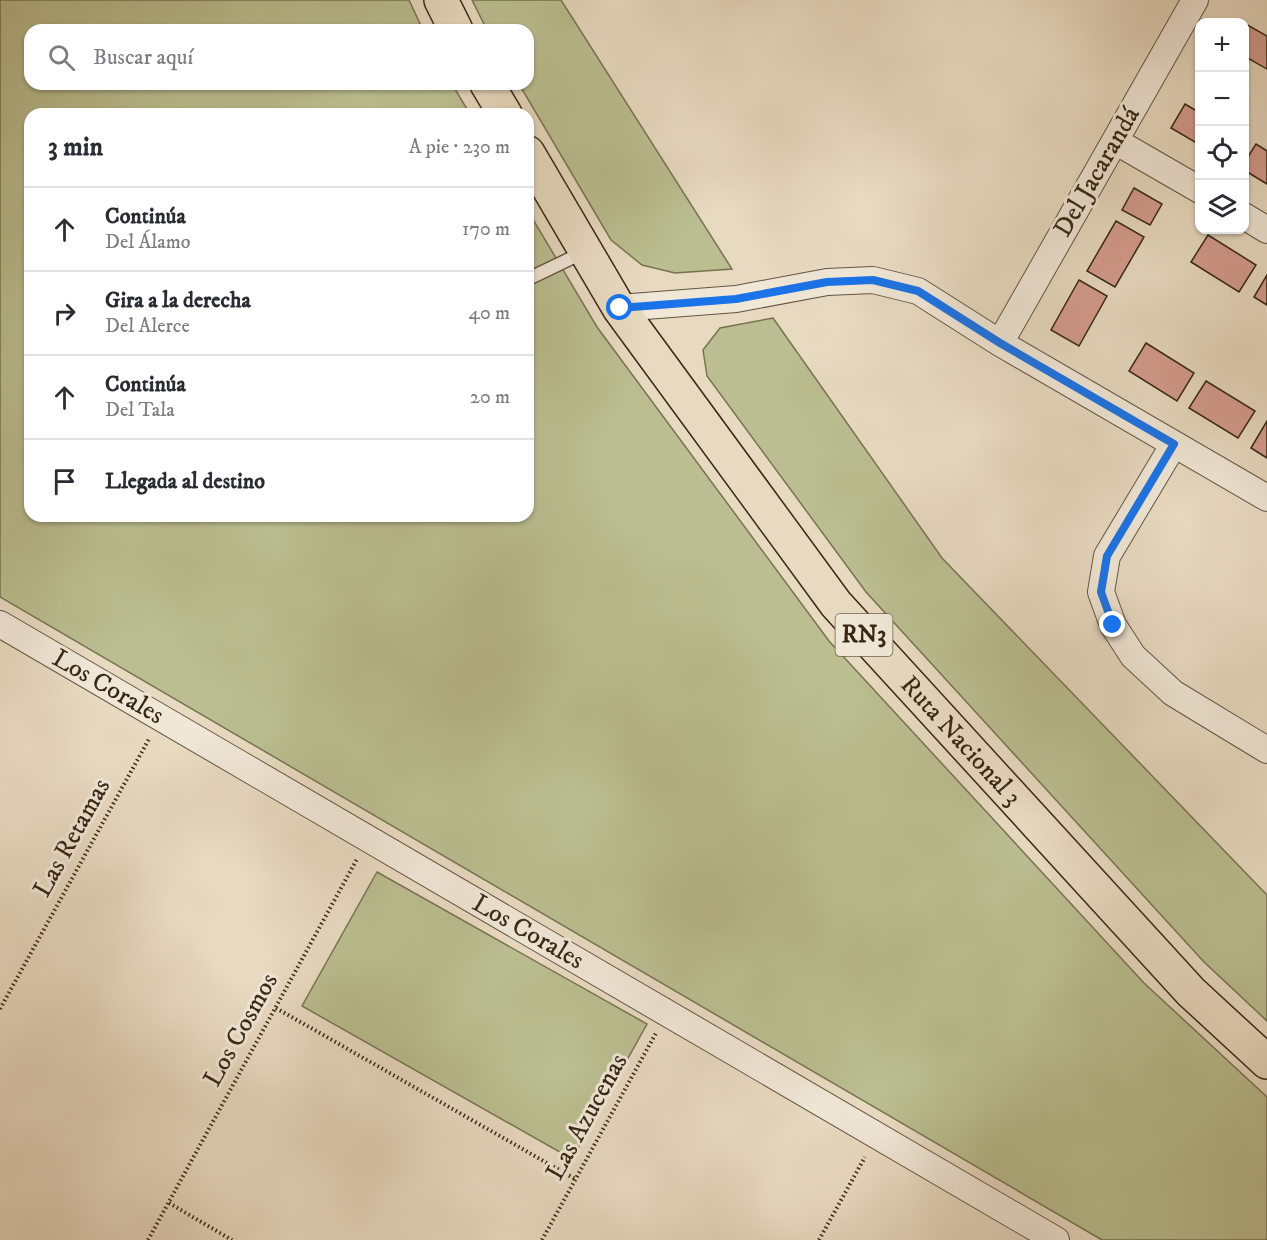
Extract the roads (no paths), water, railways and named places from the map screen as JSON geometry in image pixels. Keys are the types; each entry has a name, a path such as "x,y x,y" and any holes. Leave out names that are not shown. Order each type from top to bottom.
{"highway":[{"path":"441,0 453,24"},
{"path":"491,90 501,108"},
{"name":"Ruta Nacional 3","path":"534,163 620,308 836,604 1191,992 1267,1062"}],"street":[{"name":"Del Jacarandá","path":"1000,343 1195,0"},
{"path":"1115,141 1195,187"},
{"path":"1249,219 1267,230"},
{"path":"620,308 736,299 827,282 873,280 918,291 1000,343 1267,498"},
{"path":"1174,444 1107,556 1101,592 1113,625 1133,656 1173,693 1267,750"},
{"name":"Los Corales","path":"0,624 1056,1240"}],"lane":[{"path":"534,276 586,251"}]}
